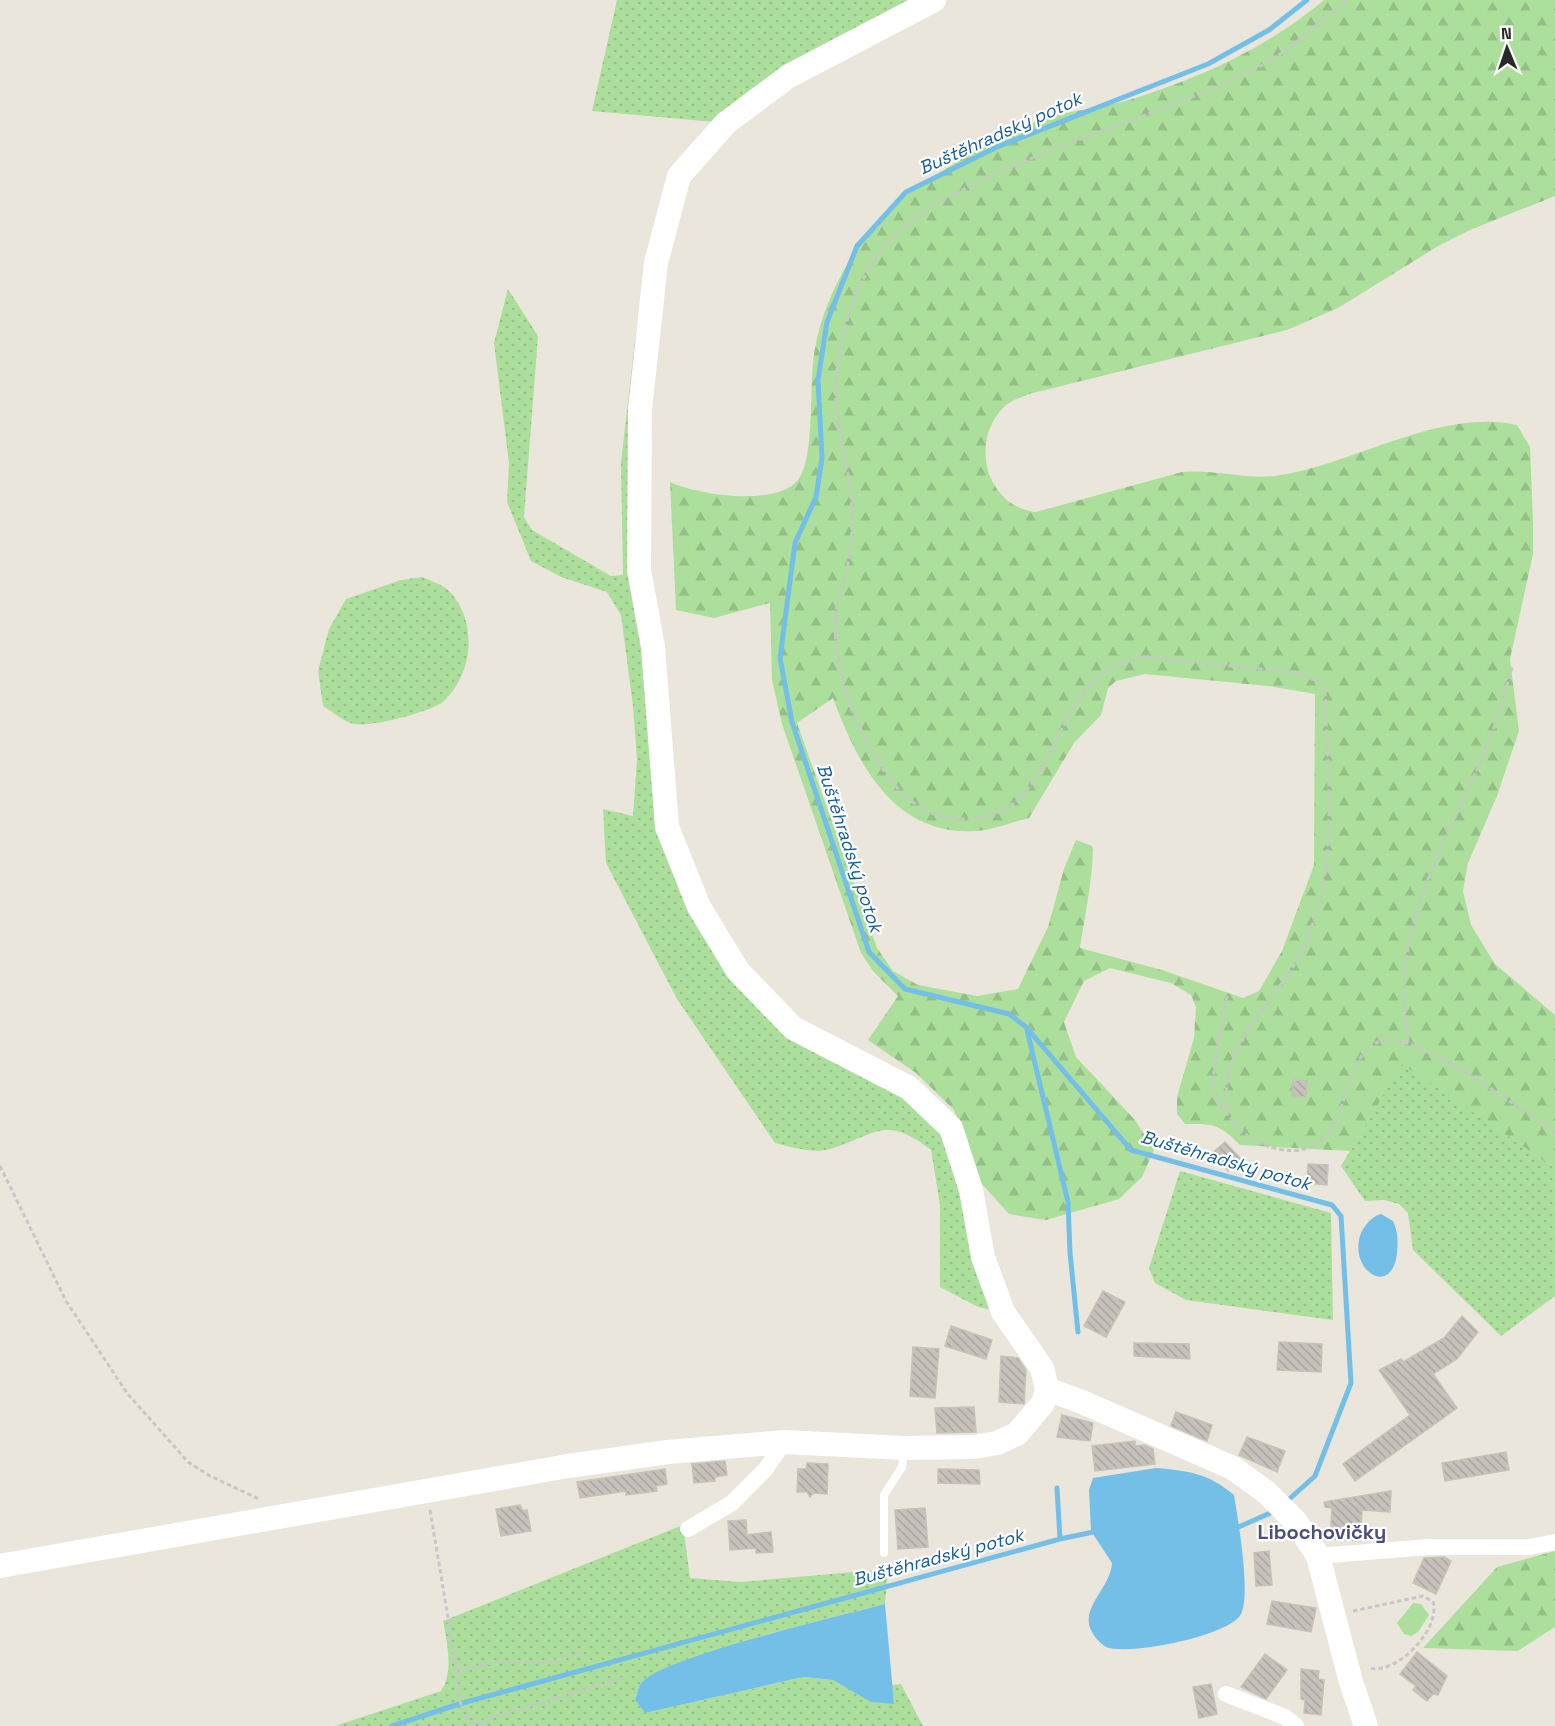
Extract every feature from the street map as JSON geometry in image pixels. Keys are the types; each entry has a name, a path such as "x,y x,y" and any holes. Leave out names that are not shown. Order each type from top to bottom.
{"street":[{"path":"0,1566 568,1466 668,1452 784,1442 904,1448 974,1447 997,1443 1017,1434 1043,1403 1047,1389 1042,1368 1003,1312 983,1257 971,1190 951,1128 909,1088 793,1028 738,971 699,907 668,827 653,647 639,570 640,409 656,263 680,176 726,123 789,76 934,0"},
{"path":"1047,1389 1233,1468 1266,1492 1296,1522 1318,1556 1365,1726"},
{"path":"688,1529 732,1503 765,1470 784,1442"},
{"path":"1318,1556 1428,1547 1529,1547 1555,1542"},
{"path":"1226,1694 1284,1717 1296,1726"}],"lane":[{"path":"884,1553 884,1495 902,1467 904,1448"}],"path":[{"path":"1228,1114 1226,1079 1249,1025 1287,976 1308,936 1327,863 1329,805 1325,694 1321,683 1299,673 1145,657 1126,662 1095,679 1077,701 1029,788 1017,801 987,816 967,819 944,817 926,811 903,797 879,764 856,720 843,685 835,627 852,535 851,496 836,417 836,378 846,320 866,271 896,234 928,209 1018,162 1148,115 1259,67 1312,29 1346,0"},
{"path":"1408,1042 1403,990 1411,936 1424,884 1490,738 1513,665"},
{"path":"1227,996 1214,1065 1213,1088 1217,1101 1228,1114 1250,1139 1263,1146 1287,1151 1306,1149 1319,1143 1340,1111 1360,1058 1366,1051 1384,1040 1408,1042 1476,1080 1555,1132"},
{"path":"0,1166 66,1301 127,1393 188,1462 210,1476 286,1515"},
{"path":"427,1491 459,1694 467,1719 473,1723 481,1722 627,1677"},
{"path":"1350,1612 1423,1596 1433,1602 1436,1610 1433,1621 1404,1659 1383,1669 1369,1668 1365,1663"},
{"path":"457,1671 495,1662 549,1663 582,1652"}],"green space":[{"path":"617,0 934,0 726,123 592,111"},
{"path":"1324,0 1555,0 1555,196 1470,230 1440,245 1338,308 1287,330 1029,394 1013,401 1004,407 993,421 987,437 988,470 995,486 1005,498 1019,507 1036,512 1182,472 1257,477 1282,475 1429,430 1459,424 1488,422 1517,425 1530,447 1533,521 1533,554 1510,659 1519,731 1497,796 1468,863 1463,891 1471,925 1495,964 1555,1015 1555,1168 1402,1064 1350,1151 1240,1145 1216,1127 1185,1124 1177,1114 1177,1097 1194,1038 1196,1007 1191,995 1171,983 1110,968 1084,981 1064,1022 1076,1057 1135,1120 1154,1150 1142,1177 1119,1199 1046,1220 1009,1214 981,1183 954,1110 916,1073 868,1040 898,996 873,971 861,953 782,724 772,680 770,603 714,618 676,610 670,482 717,494 755,496 773,494 798,480 807,458 813,363 821,322 837,284 858,248 883,215 899,200 971,153 1014,131 1054,116 1129,100 1181,82 1232,60 1302,17","holes":["1145,674 1268,686 1315,694 1314,865 1282,951 1259,991 1243,998 1162,970 1080,948 1093,854 1092,846 1076,840 1064,869 1048,927 1018,989 977,996 918,985 893,971 877,948 797,723 833,698 854,748 868,771 883,792 901,809 923,822 947,829 976,831 996,828 1029,818 1074,743 1101,715 1108,688 1116,681"]},
{"path":"650,245 640,409 667,827 699,907 793,1028 951,1128 1003,1312 978,1307 940,1287 940,1205 931,1150 915,1139 891,1130 880,1131 830,1149 816,1151 775,1143 677,999 606,863 603,809 633,816 637,760 633,706 621,615 607,592 561,577 531,561 507,502 509,463 494,343 508,289 538,336 524,517 532,530 611,576 623,575 621,463 635,340"},
{"path":"422,577 450,592 465,618 468,633 466,663 454,690 444,701 427,710 374,723 355,724 323,706 318,671 329,629 346,599 401,580"},
{"path":"1402,1063 1555,1168 1555,1296 1501,1336 1413,1250 1408,1213 1399,1204 1384,1200 1365,1201 1341,1166"},
{"path":"1180,1171 1331,1213 1333,1320 1186,1300 1155,1283 1149,1268"},
{"path":"683,1525 690,1578 740,1582 888,1569 885,1604 795,1627 682,1661 641,1683 635,1700 645,1713 803,1677 833,1680 872,1702 894,1703 892,1685 901,1684 923,1726 335,1726 441,1691 448,1666 448,1647 443,1621"},
{"path":"1555,1551 1555,1627 1518,1651 1423,1648 1497,1567"},
{"path":"1413,1603 1421,1604 1429,1615 1418,1632 1411,1636 1404,1634 1397,1623"}],"water":[{"path":"1381,1214 1393,1221 1398,1244 1393,1267 1387,1274 1380,1277 1365,1268 1358,1246 1365,1227"},
{"path":"1156,1468 1198,1474 1234,1495 1241,1538 1244,1604 1241,1614 1233,1622 1199,1636 1135,1649 1106,1647 1094,1635 1089,1622 1093,1605 1107,1580 1112,1563 1091,1531 1089,1490 1093,1478"},
{"path":"885,1604 894,1704 871,1702 833,1680 803,1677 645,1713 635,1700 641,1683 682,1661 716,1649"}],"building":[{"path":"1293,1080 1307,1081 1306,1097 1292,1096"},
{"path":"1225,1142 1241,1159 1228,1171 1212,1153"},
{"path":"1308,1164 1328,1165 1327,1185 1307,1183"},
{"path":"1103,1291 1125,1302 1106,1337 1084,1326"},
{"path":"1462,1316 1478,1332 1457,1359 1433,1374 1457,1408 1355,1481 1343,1464 1410,1415 1379,1370 1401,1359 1403,1362 1444,1338"},
{"path":"951,1326 992,1340 986,1359 945,1346"},
{"path":"1279,1342 1322,1344 1321,1372 1277,1370"},
{"path":"1134,1343 1189,1344 1190,1359 1134,1356"},
{"path":"913,1347 939,1349 935,1398 910,1396"},
{"path":"1001,1356 1018,1358 1026,1370 1024,1404 999,1402"},
{"path":"974,1407 976,1432 937,1433 935,1408"},
{"path":"1176,1412 1212,1425 1207,1441 1171,1426"},
{"path":"1062,1415 1093,1423 1090,1441 1057,1437"},
{"path":"1247,1437 1285,1451 1277,1472 1239,1455"},
{"path":"1135,1441 1135,1446 1145,1445 1153,1449 1155,1464 1095,1471 1092,1446"},
{"path":"1506,1452 1509,1470 1445,1481 1442,1463"},
{"path":"725,1461 727,1475 715,1477 715,1481 694,1483 692,1464"},
{"path":"807,1463 828,1464 827,1494 814,1493 810,1497 807,1492 797,1492 798,1469 806,1469"},
{"path":"665,1469 667,1484 656,1486 657,1491 626,1495 626,1491 580,1498 577,1482"},
{"path":"938,1469 979,1470 980,1484 938,1483"},
{"path":"1391,1491 1390,1512 1362,1510 1360,1541 1330,1539 1332,1508 1325,1507 1324,1502"},
{"path":"520,1505 523,1511 527,1510 531,1531 501,1536 496,1509"},
{"path":"925,1508 928,1547 898,1549 895,1510"},
{"path":"746,1520 747,1535 771,1532 773,1552 756,1553 756,1548 730,1550 728,1521"},
{"path":"1269,1551 1272,1585 1256,1586 1254,1553"},
{"path":"1444,1557 1451,1561 1436,1594 1413,1583 1424,1558"},
{"path":"1272,1601 1316,1608 1311,1632 1267,1624"},
{"path":"1417,1652 1447,1676 1438,1695 1433,1694 1427,1701 1413,1690 1416,1686 1400,1674"},
{"path":"1265,1654 1287,1670 1266,1699 1241,1687"},
{"path":"1301,1669 1319,1671 1318,1679 1324,1680 1321,1715 1304,1713 1305,1700 1301,1699"},
{"path":"1211,1684 1217,1714 1199,1718 1193,1687"}],"waterway":[{"name":"Buštěhradský potok","path":"1286,1502 1315,1476 1351,1383 1341,1216 1332,1205 1131,1150 1026,1027 1009,1014 905,989 869,952 792,722 780,658 795,543 816,497 822,458 818,380 827,322 857,246 906,192 997,147 1208,64 1269,30 1307,0"},
{"path":"1027,1030 1068,1202 1070,1253 1078,1332"},
{"path":"1057,1488 1060,1539"},
{"name":"Buštěhradský potok","path":"1234,1529 1277,1510"},
{"name":"Buštěhradský potok","path":"392,1726 459,1704 1060,1539 1098,1531"}],"district":[{"name":"Libochovičky","path":"1322,1532"}]}
